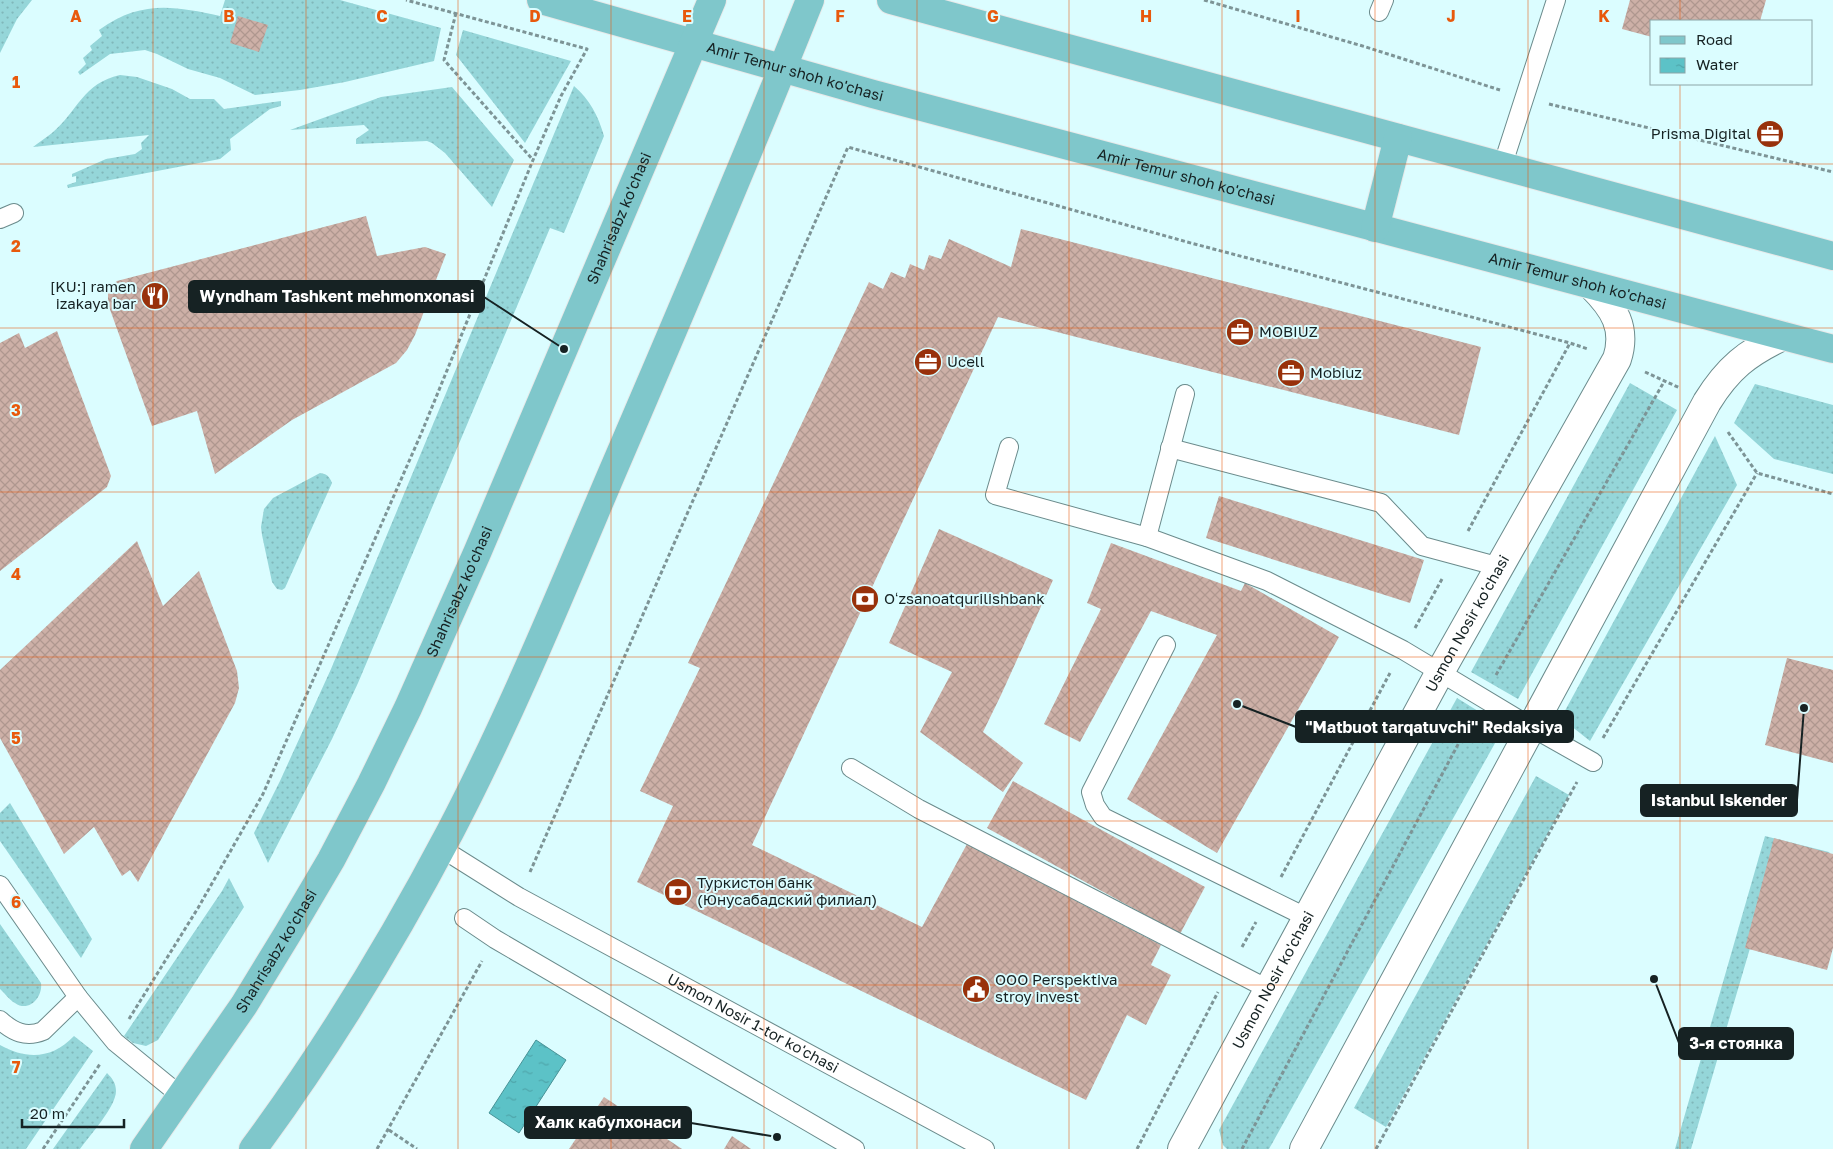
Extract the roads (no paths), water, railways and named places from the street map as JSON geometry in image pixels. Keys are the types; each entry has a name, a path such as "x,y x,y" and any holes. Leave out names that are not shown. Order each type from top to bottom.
{"main road":[{"name":"Amir Temur shoh ko'chasi","path":"541,0 783,68 1374,228 1833,349"},
{"name":"Shahrisabz ko'chasi","path":"144,1149 244,1005 293,925 331,860 408,708 477,553 712,0"},
{"path":"253,1149 281,1110 366,980 410,906 489,753 559,596 733,190 810,0"},
{"path":"891,0 1833,256"},
{"path":"1374,228 1398,138"}],"street":[{"name":"Usmon Nosir ko'chasi","path":"1182,1149 1270,990 1440,672 1617,359 1621,348 1620,328 1606,301 1592,286"},
{"path":"1304,1149 1707,402 1718,384 1740,360 1759,347 1783,336"}],"lane":[{"path":"1502,167 1556,0"},
{"path":"1147,537 1185,394"},
{"path":"1009,448 995,495 1147,537 1266,581 1403,650 1531,727 1592,761"},
{"path":"1170,448 1381,503 1422,546 1500,567"},
{"path":"1166,645 1091,792 1095,806 1103,817 1308,918"},
{"path":"851,768 919,809 1270,990"},
{"name":"Usmon Nosir 1-tor ko'chasi","path":"441,848 519,898 985,1149"},
{"path":"0,885 78,997 115,1042 181,1096"},
{"path":"464,918 495,939 855,1149"},
{"path":"0,1020 22,1034 36,1034 42,1031 78,997"}],"water":[{"path":"536,1040 566,1060 519,1133 489,1113"}],"place":[{"name":"Prisma Digital","path":"1770,134"},
{"name":"[KU:] ramen izakaya bar","path":"155,296"},
{"name":"MOBIUZ","path":"1240,332"},
{"name":"Wyndham Tashkent mehmonxonasi","path":"564,349"},
{"name":"Ucell","path":"928,362"},
{"name":"Mobiuz","path":"1291,373"},
{"name":"Oʻzsanoatqurilishbank","path":"865,599"},
{"name":"\"Matbuot tarqatuvchi\" Redaksiya","path":"1237,704"},
{"name":"Istanbul Iskender","path":"1804,708"},
{"name":"Туркистон банк (Юнусабадский филиал)","path":"678,892"},
{"name":"3-я стоянка","path":"1654,979"},
{"name":"ООО Perspektiva stroy invest","path":"976,989"},
{"name":"Халк кабулхонаси","path":"777,1137"}]}
